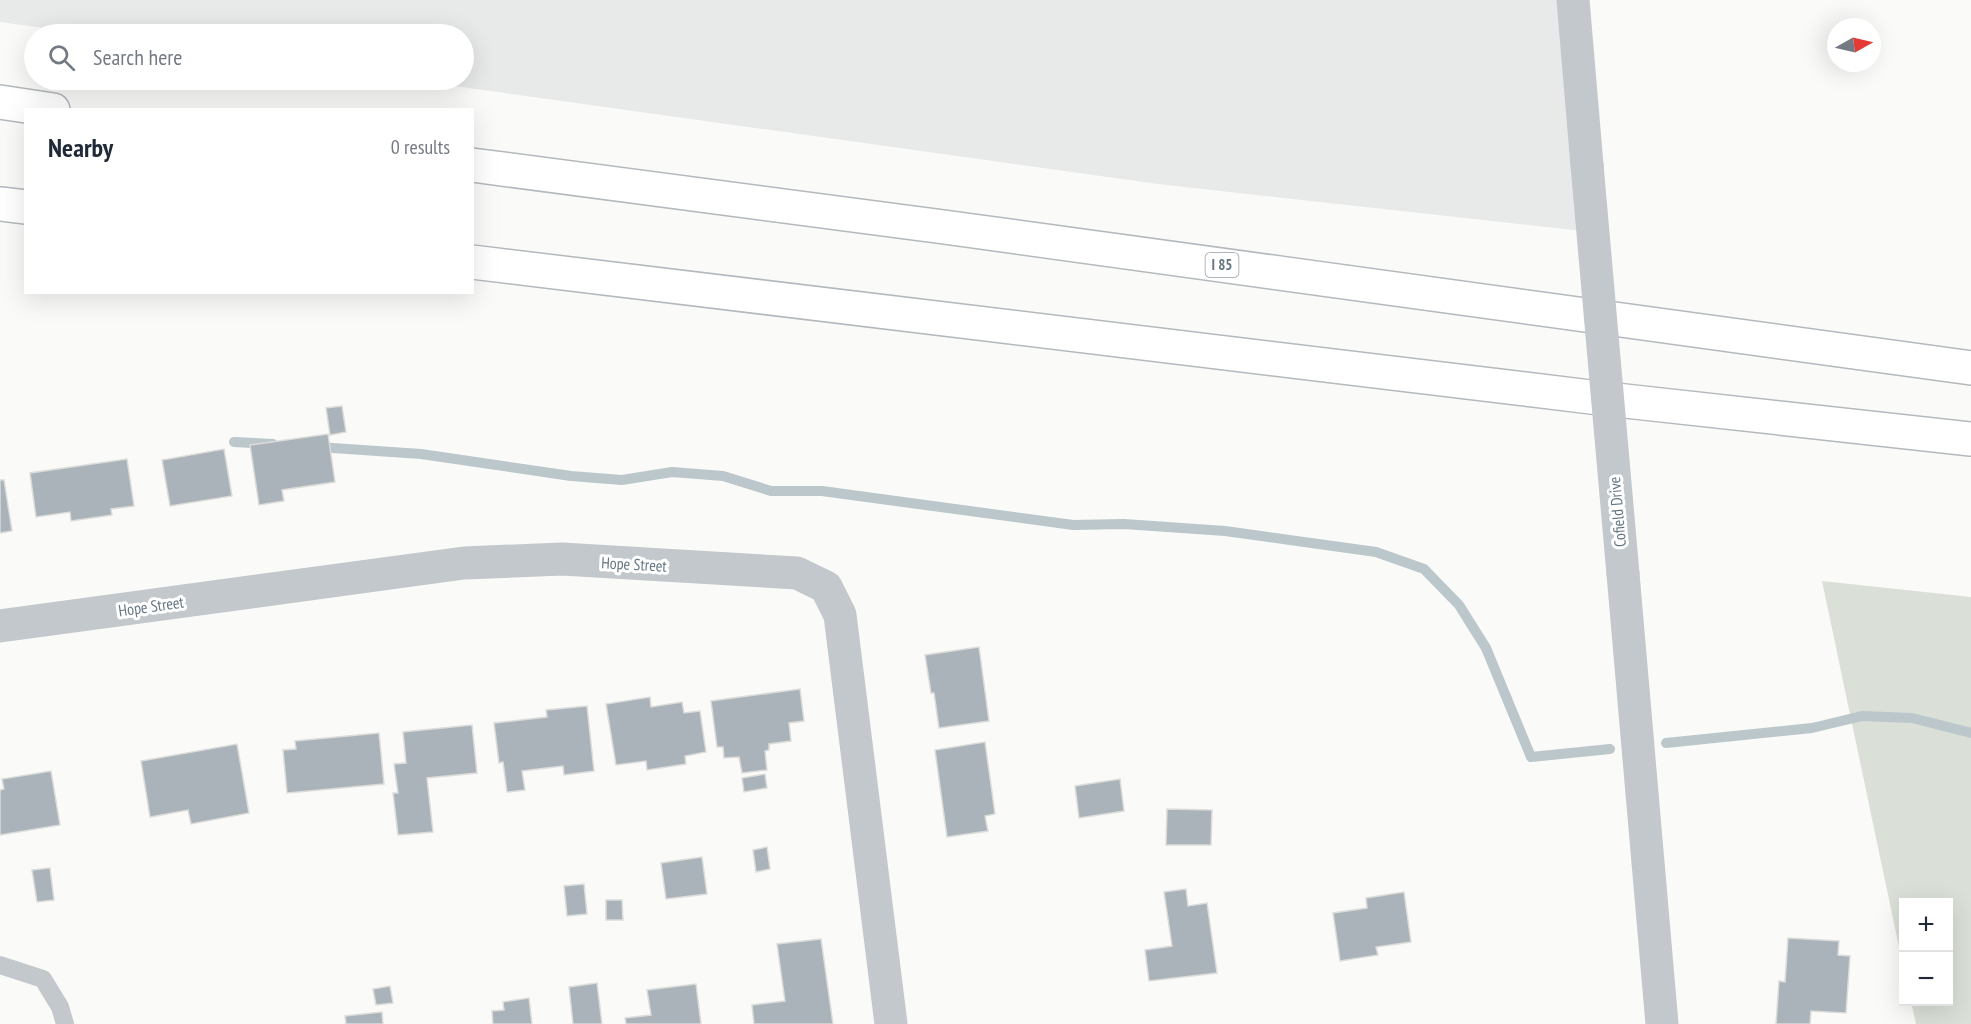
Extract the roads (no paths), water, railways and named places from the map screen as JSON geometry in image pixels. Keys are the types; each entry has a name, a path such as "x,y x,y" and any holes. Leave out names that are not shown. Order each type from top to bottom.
{"highway":[{"path":"0,102 40,108"},
{"name":"I 85","path":"474,165 1971,368"},
{"path":"0,204 24,207"},
{"path":"474,261 1607,399 1971,439"}],"street":[{"name":"Cofield Drive","path":"1572,0 1662,1024"},
{"name":"Hope Street","path":"0,626 464,563 562,559 797,573 826,587 840,615 891,1024"}],"lane":[{"path":"0,964 43,979 60,1006 65,1024"}],"waterway":[{"path":"234,442 273,444"},
{"path":"318,447 421,454 571,476 622,480 672,472 723,476 771,491 822,491 1073,525 1124,524 1225,531 1376,552 1424,569 1459,605 1486,648 1531,757 1610,749"},
{"path":"1666,743 1812,728 1862,716 1912,718 1971,733"}]}
